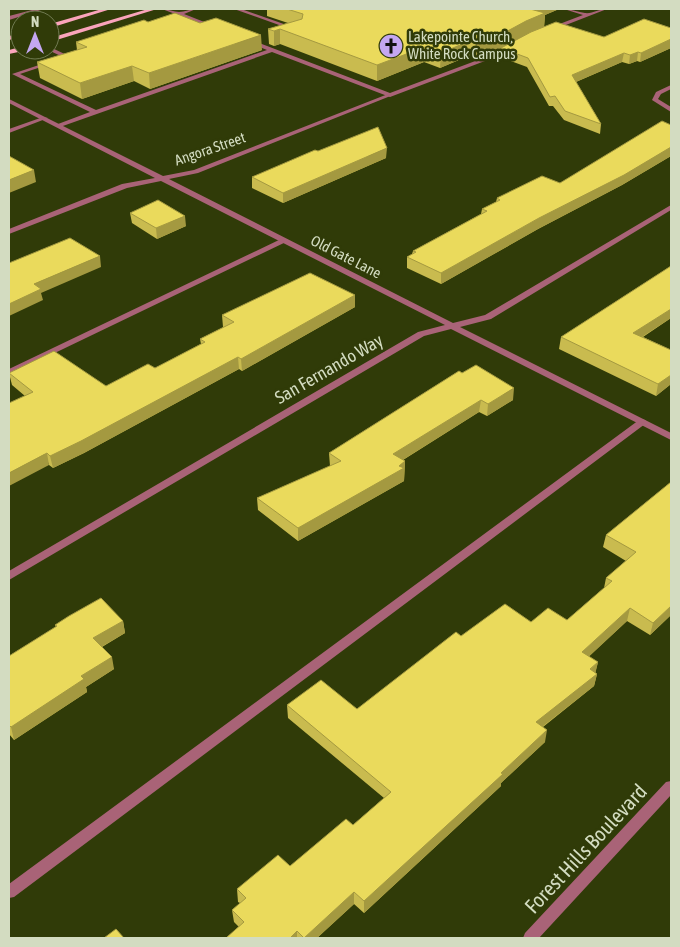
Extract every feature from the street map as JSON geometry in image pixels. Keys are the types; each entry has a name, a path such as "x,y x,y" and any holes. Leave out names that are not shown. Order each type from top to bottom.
{"main road":[{"path":"60,23 108,9"},
{"path":"60,37 154,9"}],"street":[{"path":"166,9 178,17 188,17 223,31"},
{"path":"178,17 194,9"},
{"path":"238,9 300,31 292,34"},
{"path":"566,9 588,15"},
{"path":"544,32 604,9"},
{"path":"241,38 390,95"},
{"path":"258,44 267,42"},
{"name":"Angora Street","path":"9,232 125,186 196,172 504,52 519,43"},
{"path":"60,125 272,50"},
{"path":"60,53 68,57 60,60"},
{"path":"12,75 59,60"},
{"path":"12,75 95,112"},
{"path":"671,87 658,93 654,100 671,110"},
{"name":"Old Gate Lane","path":"11,104 60,125 284,241 671,436"},
{"path":"9,131 45,118"},
{"name":"San Fernando Way","path":"9,576 421,334 488,317 671,207"},
{"path":"9,372 284,241"},
{"path":"9,892 642,422"},
{"name":"Forest Hills Boulevard","path":"530,938 671,786"}],"building":[{"name":"Lakepointe Church, White Rock Campus","path":"287,9 530,9 545,13 502,34 476,43 467,42 441,53 425,47 377,65 280,29 274,31 268,29 302,19 303,14"},
{"path":"175,13 200,23 216,18 261,35 149,73 132,66 80,83 37,62 60,60 60,55 87,47 76,42 144,20 148,22"},
{"path":"644,19 671,28 671,39 641,53 638,52 630,55 624,53 572,75 601,124 565,111 555,96 550,97 528,58 501,48 531,32 556,22 604,37"},
{"path":"662,121 671,125 671,147 624,175 539,218 441,273 407,257 416,252 413,251 487,211 482,209 500,200 497,198 542,176 560,183"},
{"path":"378,127 387,148 283,193 252,177 315,150 318,151"},
{"path":"9,156 34,170 9,180"},
{"path":"158,200 185,216 156,228 130,213"},
{"path":"70,238 100,256 34,284 41,289 9,304 9,263"},
{"path":"671,266 671,309 633,333 671,350 671,375 658,384 561,337"},
{"path":"310,273 355,295 241,359 238,357 81,441 50,456 47,453 9,473 9,403 33,392 9,373 54,351 106,386 148,364 155,368 205,342 200,339 234,322 222,315"},
{"path":"476,365 514,388 488,404 481,400 393,454 405,461 399,466 404,468 298,528 257,498 341,461 329,453 459,371 462,373"},
{"path":"671,482 671,606 653,623 630,608 582,652 598,662 590,669 597,674 536,722 547,730 501,773 503,774 364,901 354,892 304,938 297,931 290,938 226,938 244,922 232,910 246,898 237,889 278,855 290,866 346,819 353,825 391,792 287,705 321,680 357,709 456,632 461,636 505,604 531,622 548,608 567,620 612,581 606,578 636,552 606,535"},
{"path":"101,598 123,621 93,638 112,657 81,676 84,679 11,727 9,725 9,656 57,626 55,625 69,616"},
{"path":"116,929 124,938 104,938"}],"place":[{"name":"Lakepointe Church, White Rock Campus","path":"391,46"}]}
